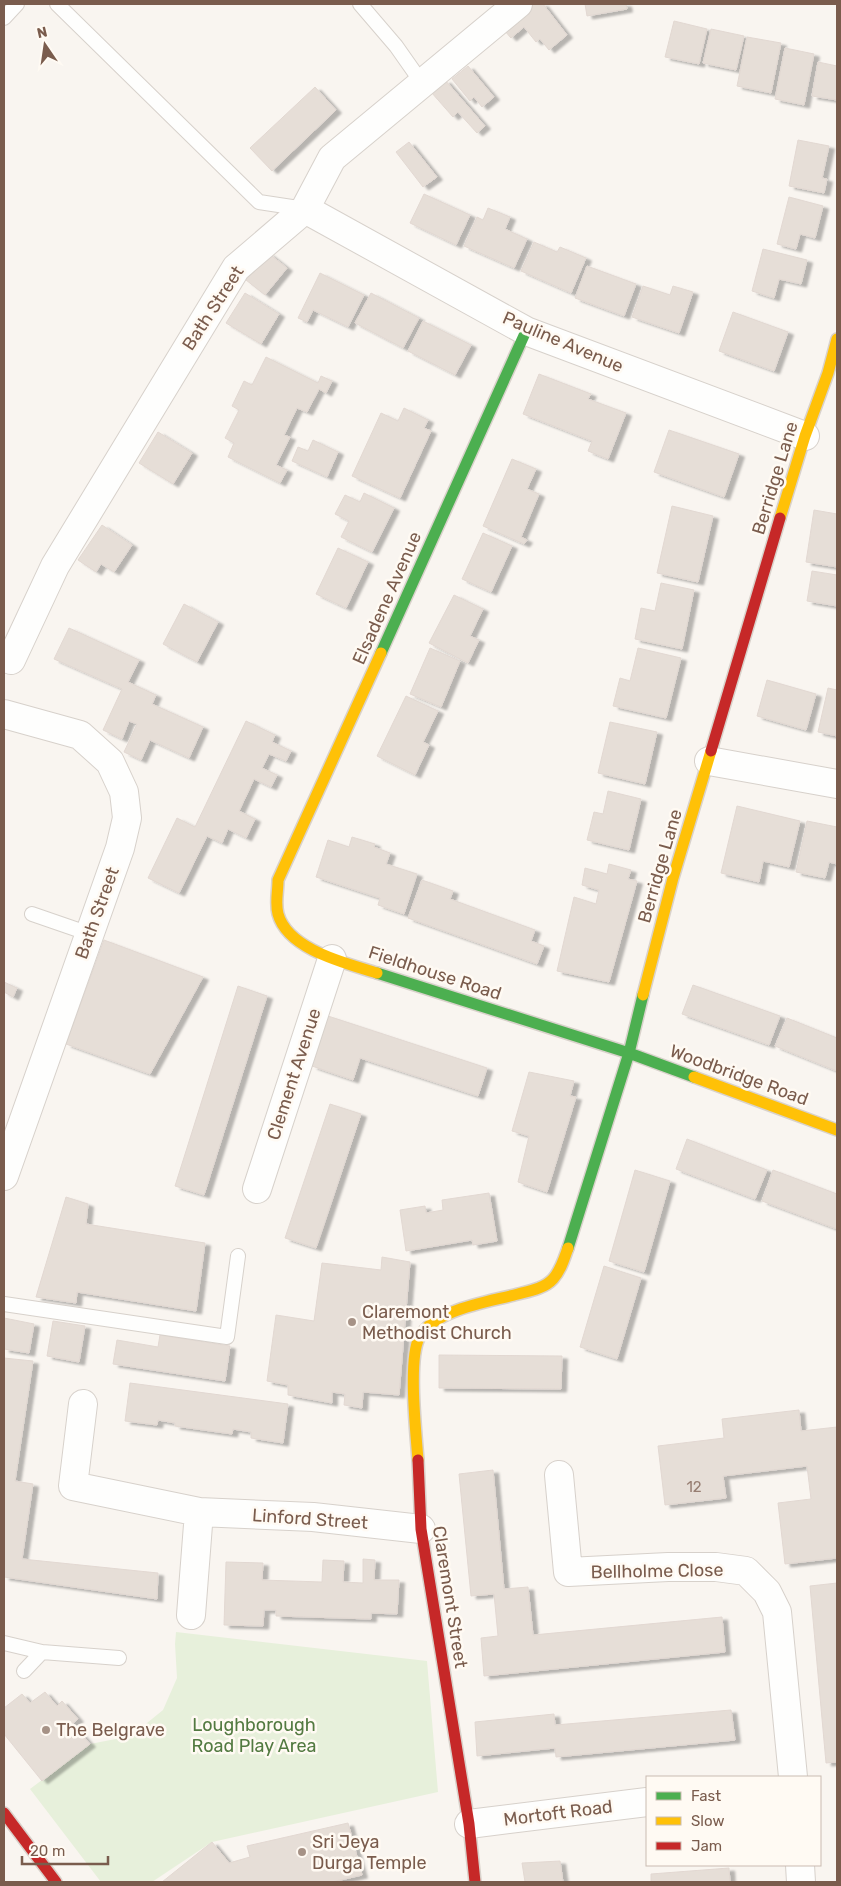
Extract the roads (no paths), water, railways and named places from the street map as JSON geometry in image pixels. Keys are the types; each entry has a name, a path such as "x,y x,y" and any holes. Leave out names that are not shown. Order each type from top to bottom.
{"street":[{"name":"Bath Street","path":"11,660 55,566 236,268 305,209 332,158 518,4"},
{"name":"Pauline Avenue","path":"305,209 526,331 805,436"},
{"name":"Elsadene Avenue","path":"278,880 526,331"},
{"name":"Berridge Lane","path":"433,1322 450,1313 537,1289 552,1280 563,1264 629,1053 673,878 805,436 833,374 837,339"},
{"name":"Bath Street","path":"4,714 80,735 110,762 124,792 126,818 120,848 4,1171"},
{"path":"709,761 837,784"},
{"name":"Fieldhouse Road","path":"278,880 276,905 282,925 300,944 332,959 629,1053"},
{"name":"Clement Avenue","path":"257,1189 332,959"},
{"name":"Woodbridge Road","path":"629,1053 837,1130"},
{"name":"Claremont Street","path":"433,1322 419,1338 414,1361 421,1529 470,1824 475,1882"},
{"name":"Linford Street","path":"83,1404 73,1486 200,1512 313,1518 421,1529"},
{"name":"Bellholme Close","path":"559,1474 568,1572 668,1567 716,1567 746,1571 767,1592 777,1612 793,1776"},
{"path":"191,1614 200,1512"},
{"name":"Mortoft Road","path":"470,1824 646,1802"},
{"path":"4,1813 56,1882"},
{"path":"800,1866 801,1882"}],"lane":[{"path":"4,18 17,4"},
{"path":"57,4 259,202 305,209"},
{"path":"360,4 396,46 422,83"},
{"path":"32,914 90,934"},
{"path":"4,1304 227,1337 238,1256"},
{"path":"4,1642 42,1652 119,1658"},
{"path":"24,1671 42,1652"}],"place":[{"name":"Claremont Methodist Church","path":"352,1322"},
{"name":"The Belgrave","path":"46,1730"},
{"name":"Sri Jeya Durga Temple","path":"302,1852"}],"park label":[{"name":"Loughborough Road Play Area","path":"254,1735"}]}
